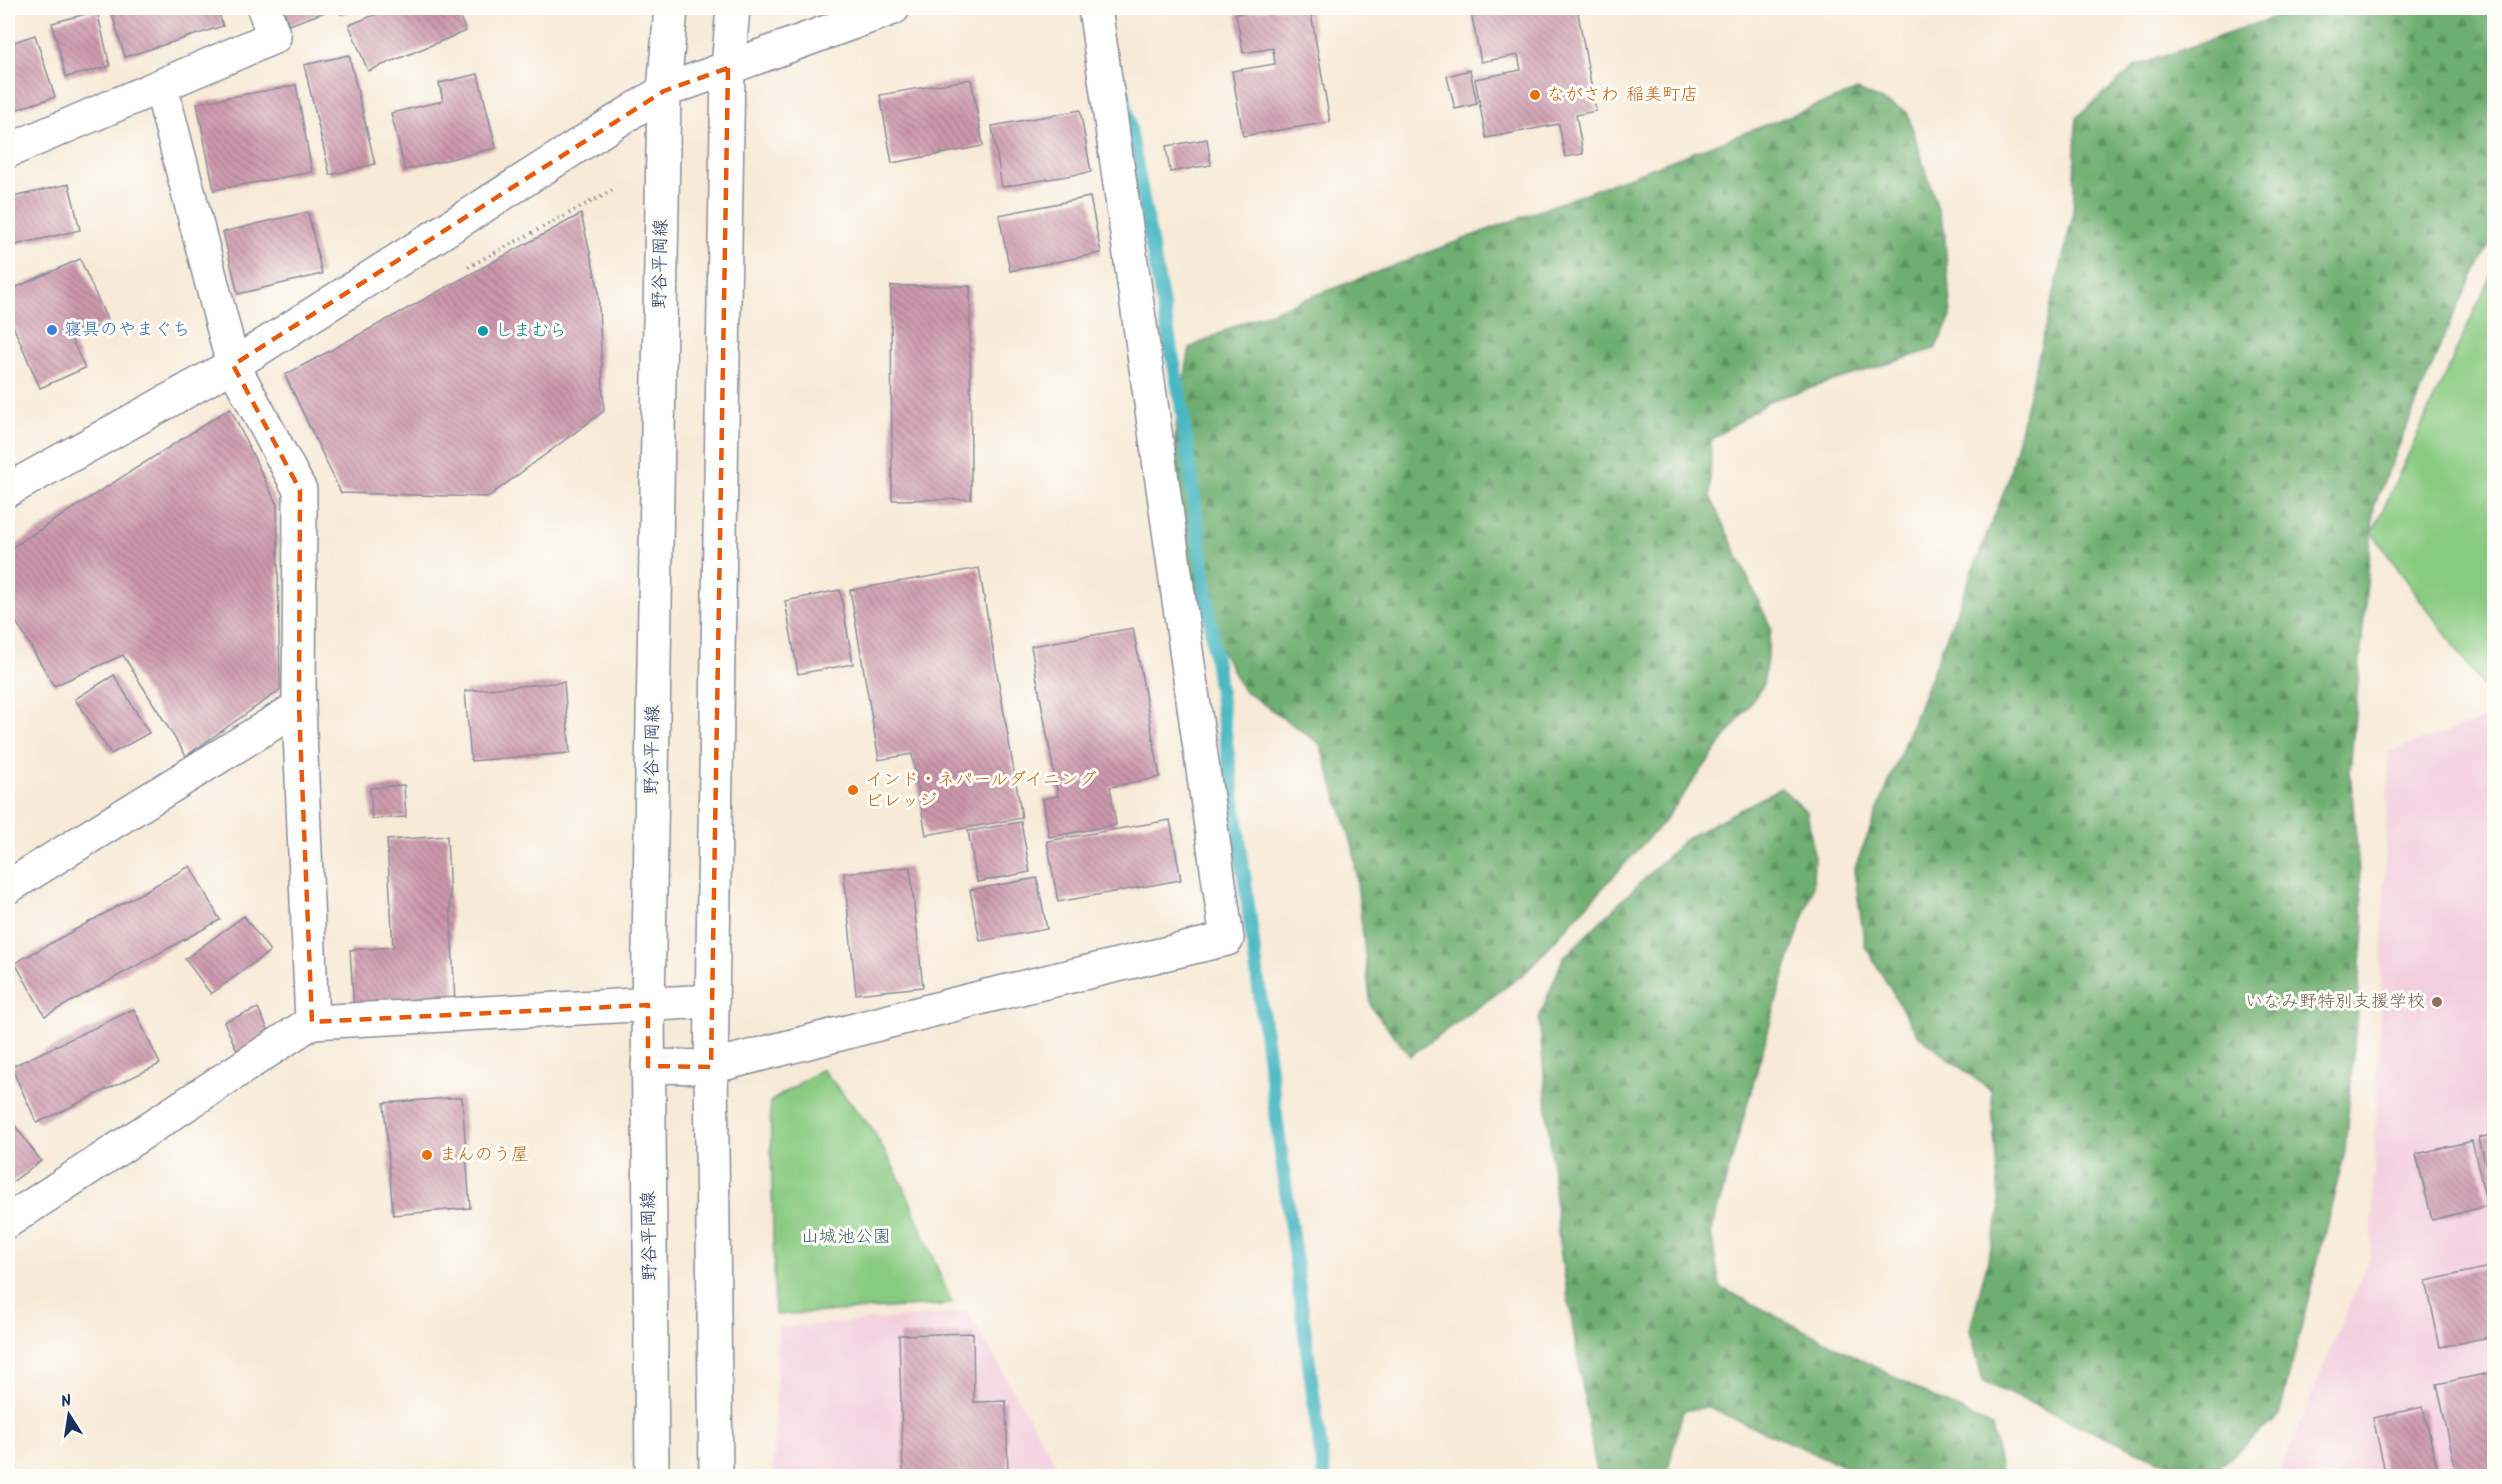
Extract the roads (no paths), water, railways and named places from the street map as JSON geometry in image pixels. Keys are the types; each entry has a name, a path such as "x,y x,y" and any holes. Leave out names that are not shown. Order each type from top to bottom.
{"street":[{"path":"8,151 274,37 264,8"},
{"name":"野谷平岡線","path":"652,1476 648,1005 664,91 671,8"},
{"path":"716,1476 711,1067 728,68 733,8"},
{"path":"8,490 233,366 664,91 892,8"},
{"path":"648,1066 711,1067 987,996 1227,939 1095,8"},
{"path":"161,87 233,366 300,490 299,707 312,1022"},
{"path":"8,887 299,707"},
{"path":"8,1221 312,1022 712,1001"}],"waterway":[{"path":"1123,92 1181,402 1324,1476"}],"place":[{"name":"ながさわ 稲美町店","path":"1535,95"},
{"name":"寝具のやまぐち","path":"52,330"},
{"name":"しまむら","path":"483,331"},
{"name":"インド・ネパールダイニング ビレッジ","path":"853,790"},
{"name":"いなみ野特別支援学校","path":"2437,1002"},
{"name":"まんのう屋","path":"427,1155"}],"park label":[{"name":"山城池公園","path":"846,1237"}]}
